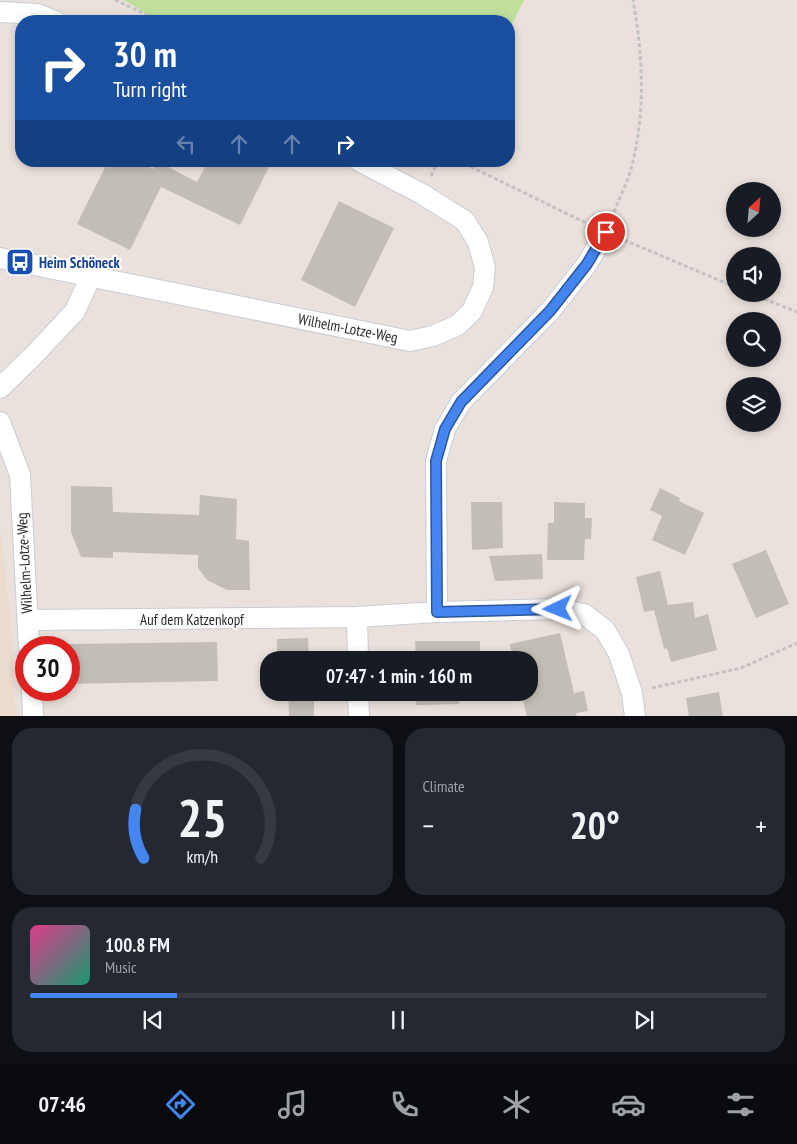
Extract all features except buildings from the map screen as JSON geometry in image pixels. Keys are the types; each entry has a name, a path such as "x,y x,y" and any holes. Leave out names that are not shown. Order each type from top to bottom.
{"street":[{"path":"0,12 40,15"},
{"name":"Wilhelm-Lotze-Weg","path":"0,258 410,341 432,336 458,324 472,311 483,287 485,268 478,242 465,221 422,194 370,167"},
{"path":"437,612 436,461 445,429 461,402 550,311 587,264 606,232"},
{"path":"0,388 75,311 91,276"},
{"name":"Wilhelm-Lotze-Weg","path":"0,422 20,475 28,636"},
{"name":"Auf dem Katzenkopf","path":"27,620 357,617 437,612 558,609 584,614 606,630 619,654 632,693 635,716"},
{"path":"357,617 358,651"},
{"path":"32,701 33,716"},
{"path":"358,701 359,716"}],"path":[{"path":"115,0 147,15"},
{"path":"606,232 631,169 641,113 642,75 639,32 633,0"},
{"path":"772,302 797,312"},
{"path":"632,693 741,668 797,643"}],"shaded area":[{"path":"0,526 11,625 16,716 0,716"}],"green space":[{"path":"124,0 524,0 515,18 515,15 147,14"}],"place":[{"name":"Heim Schöneck","path":"20,262"}],"route":[{"path":"558,609 437,612 436,461 445,429 461,402 550,311 587,264 606,232"}]}
